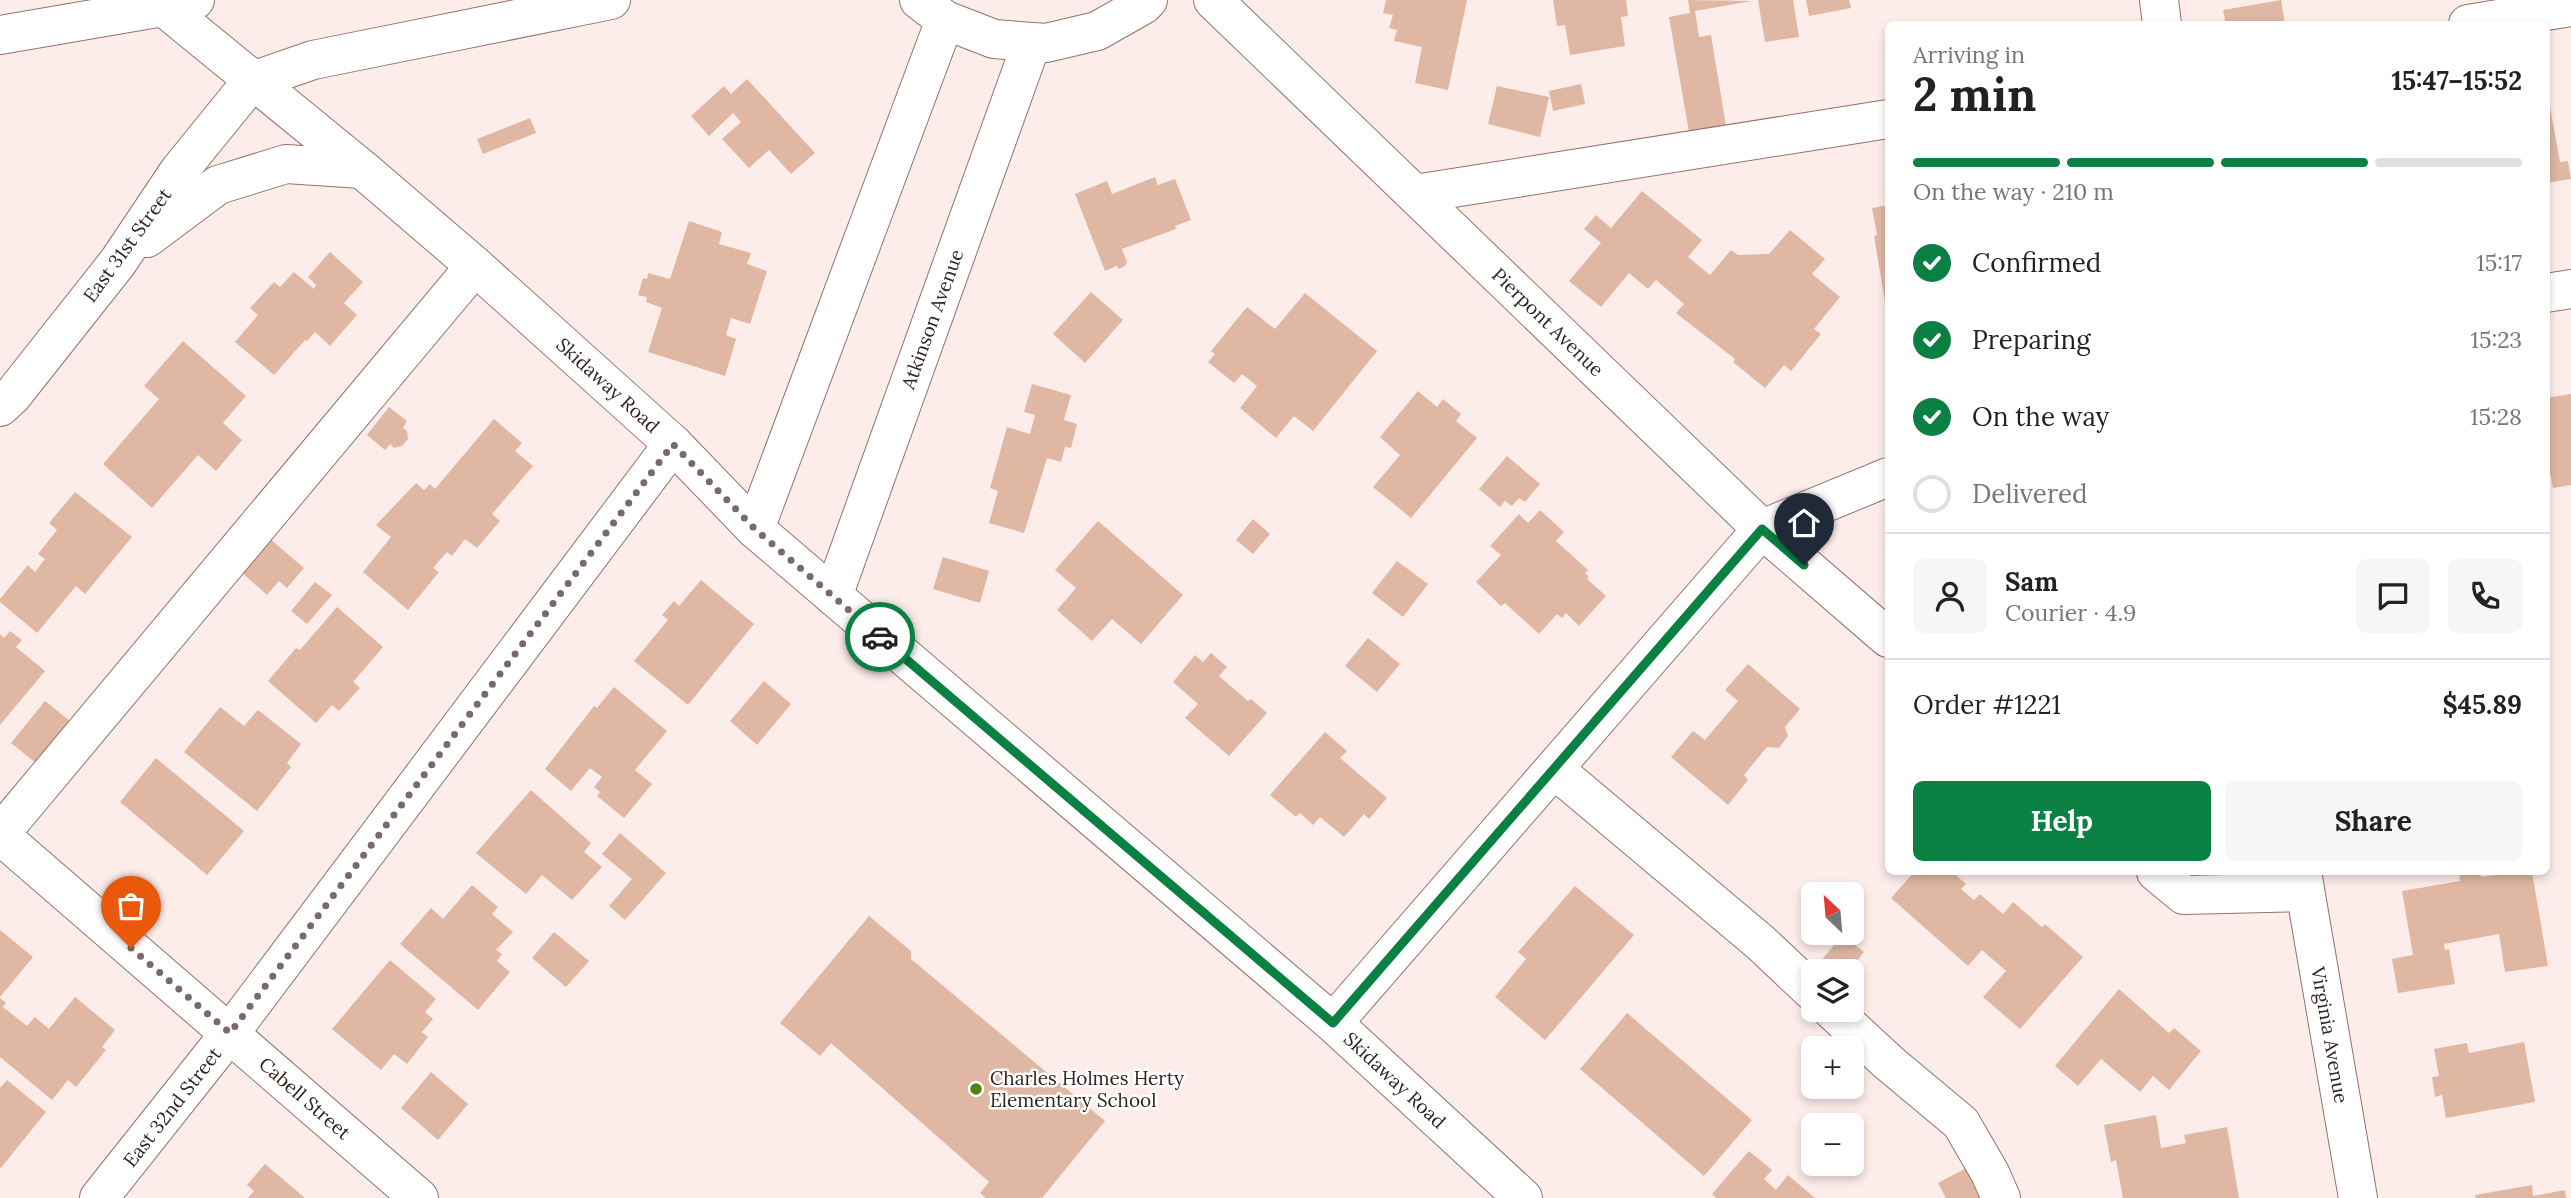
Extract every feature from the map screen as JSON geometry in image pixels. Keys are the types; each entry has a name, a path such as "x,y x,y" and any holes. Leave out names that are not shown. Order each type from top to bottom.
{"street":[{"path":"252,81 313,60 611,0"},
{"path":"755,529 932,10 994,39 1046,43 1097,31 1148,0"},
{"name":"Pierpont Avenue","path":"1213,0 1762,529 1885,635"},
{"path":"2159,0 2162,21"},
{"path":"0,35 171,2"},
{"name":"Skidaway Road","path":"171,2 252,81 362,169 475,266 673,444 755,529 1333,1023 1523,1198"},
{"path":"2486,21 2571,7"},
{"name":"Atkinson Avenue","path":"833,596 1032,42"},
{"name":"East 31st Street","path":"0,407 12,396 118,262 179,171 252,81"},
{"path":"1415,194 1885,119"},
{"path":"118,262 218,185 286,164 362,169"},
{"path":"3,844 475,266"},
{"path":"2550,292 2571,289"},
{"name":"East 32nd Street","path":"99,1198 230,1033 673,444"},
{"path":"1333,1023 1762,529 1885,478"},
{"path":"1553,769 1761,943 1801,981"},
{"name":"Cabell Street","path":"3,844 230,1033 419,1198"},
{"path":"2161,875 2184,895 2303,882"},
{"name":"Virginia Avenue","path":"2303,882 2358,1198"},
{"path":"1845,1022 1961,1123 2001,1198"}],"building":[{"path":"1386,0 1467,0 1448,90 1415,83 1422,47 1394,41 1397,30 1389,28 1393,15 1383,13"},
{"path":"1553,0 1626,0 1628,16 1621,17 1625,46 1570,55 1565,25 1557,26"},
{"path":"1688,0 1752,1 1695,11 1699,37 1711,35 1727,132 1690,138 1669,17 1690,13"},
{"path":"1758,0 1793,0 1799,37 1765,42"},
{"path":"1806,0 1849,0 1851,8 1809,16"},
{"path":"2281,0 2284,21 2225,21 2223,10"},
{"path":"747,79 815,153 791,174 769,150 749,168 722,139 741,122 733,113 709,136 691,116 724,86 731,94"},
{"path":"1581,84 1585,104 1553,111 1549,91"},
{"path":"1497,86 1549,97 1540,137 1488,124"},
{"path":"2550,107 2560,162 2568,161 2571,179 2550,182"},
{"path":"530,118 536,133 483,154 477,139"},
{"path":"1155,177 1158,185 1175,179 1191,220 1175,226 1176,229 1122,249 1127,262 1125,266 1105,271 1075,194 1107,181 1112,194"},
{"path":"1642,191 1702,240 1688,257 1710,275 1731,250 1738,255 1769,254 1790,230 1825,259 1812,274 1840,297 1814,329 1821,334 1791,371 1784,365 1765,388 1733,362 1735,359 1676,313 1684,304 1656,280 1648,289 1629,273 1601,307 1569,281 1601,243 1584,229 1596,215 1611,228"},
{"path":"1885,206 1885,302 1874,236 1877,235 1872,208"},
{"path":"689,221 722,232 719,244 751,253 747,264 767,271 750,324 731,318 726,335 736,339 725,376 648,352 662,308 646,302 647,297 638,295 643,278 647,279 648,273 670,279"},
{"path":"330,252 363,282 344,303 357,315 330,346 315,332 274,375 235,342 258,315 250,308 274,282 280,287 294,272 314,289 316,285 308,277"},
{"path":"1091,292 1123,320 1085,363 1053,334"},
{"path":"1305,293 1377,351 1313,431 1294,416 1276,438 1240,408 1257,386 1242,374 1234,383 1208,362 1215,354 1211,351 1247,307 1275,329"},
{"path":"183,341 246,396 223,423 242,440 216,471 198,455 152,508 103,464 159,399 144,386"},
{"path":"1032,384 1071,395 1064,420 1077,424 1071,448 1065,447 1061,462 1047,458 1024,533 989,523 998,491 990,488 1007,427 1030,434 1035,415 1024,412"},
{"path":"1418,391 1437,407 1443,399 1461,414 1456,421 1477,438 1411,518 1373,487 1400,455 1380,437"},
{"path":"2571,394 2571,485 2553,488 2550,473 2550,397"},
{"path":"389,407 407,421 403,428 407,431 408,439 402,446 394,448 390,444 385,450 367,435"},
{"path":"494,419 522,443 515,451 533,466 492,514 500,521 477,548 465,539 452,556 447,552 433,568 439,572 408,610 363,572 391,537 376,525 416,483 424,490 430,484 435,489"},
{"path":"1507,456 1540,484 1525,502 1519,498 1512,506 1505,501 1500,507 1479,489"},
{"path":"75,492 132,537 85,594 76,586 37,633 0,602 0,599 28,565 35,572 45,559 38,554 57,530 49,523"},
{"path":"1540,510 1564,532 1556,541 1588,570 1585,573 1589,577 1587,579 1606,596 1579,626 1566,613 1562,618 1557,614 1539,634 1505,603 1501,606 1476,582 1501,555 1490,546 1519,514 1528,523"},
{"path":"1253,519 1270,534 1253,554 1236,540"},
{"path":"1098,521 1183,595 1141,644 1112,619 1092,641 1057,610 1076,588 1055,570"},
{"path":"268,537 304,568 287,588 279,581 267,595 239,570"},
{"path":"943,557 989,571 980,603 933,589"},
{"path":"1397,561 1428,584 1403,617 1372,593"},
{"path":"701,580 754,624 688,705 634,661 668,620 662,615 674,601 679,606"},
{"path":"315,582 332,595 307,624 291,611"},
{"path":"337,607 383,647 353,682 360,688 339,711 332,705 316,723 268,681 296,648 300,650"},
{"path":"10,631 22,640 16,647 45,671 0,725 0,634 4,638"},
{"path":"1368,638 1400,664 1377,692 1345,666"},
{"path":"1211,653 1227,667 1219,676 1267,713 1229,756 1185,718 1198,704 1173,682 1195,655 1203,662"},
{"path":"1748,664 1800,709 1785,727 1788,736 1779,748 1767,747 1744,775 1748,780 1728,805 1671,757 1693,731 1705,740 1738,701 1725,690"},
{"path":"764,681 791,704 757,745 730,721"},
{"path":"614,687 667,731 635,770 652,784 624,818 597,796 600,792 594,787 602,777 590,768 571,791 545,769 594,706 597,708"},
{"path":"45,701 75,725 41,767 11,743"},
{"path":"220,707 244,726 258,710 301,744 287,763 291,767 257,811 184,752"},
{"path":"1325,732 1347,751 1340,758 1387,798 1369,819 1364,814 1344,837 1320,817 1313,825 1300,813 1296,817 1270,795"},
{"path":"156,758 244,831 207,875 120,802"},
{"path":"531,790 591,843 584,852 602,867 572,900 542,875 526,894 476,853"},
{"path":"620,833 666,873 625,920 609,906 632,879 602,854"},
{"path":"1911,875 1956,875 1966,884 1961,889 1974,900 1980,894 2003,914 2013,902 2042,927 2045,924 2083,957 2020,1029 1983,997 2006,971 1982,950 1968,966 1891,898"},
{"path":"2459,875 2533,875 2548,966 2505,972 2499,934 2444,944 2445,950 2449,949 2455,984 2398,993 2392,959 2413,955 2402,891 2460,881"},
{"path":"472,885 498,907 492,914 513,932 496,950 502,954 497,961 510,972 478,1010 400,944 431,908 443,919"},
{"path":"1575,886 1634,935 1545,1040 1495,997 1526,959 1518,952"},
{"name":"Charles Holmes Herty Elementary School","path":"869,916 911,951 911,959 1105,1121 1042,1198 986,1198 980,1193 989,1182 831,1043 820,1056 780,1023"},
{"path":"0,930 33,957 0,997"},
{"path":"554,932 589,961 566,987 532,958"},
{"path":"1834,945 1855,945 1864,952 1858,959 1822,959"},
{"path":"390,960 436,999 425,1012 433,1019 422,1032 428,1037 407,1064 394,1054 381,1070 332,1029"},
{"path":"2119,989 2169,1033 2174,1028 2201,1051 2169,1090 2153,1076 2140,1092 2101,1059 2078,1086 2055,1066"},
{"path":"75,997 115,1030 102,1047 106,1050 76,1087 68,1080 52,1100 0,1057 0,998 6,1003 3,1007 27,1026 35,1017 49,1029"},
{"path":"1627,1013 1752,1120 1704,1176 1580,1069"},
{"path":"2524,1042 2535,1102 2446,1118 2442,1095 2435,1097 2432,1077 2439,1076 2434,1049 2467,1043 2469,1053"},
{"path":"431,1072 468,1104 438,1140 401,1108"},
{"path":"7,1080 46,1112 0,1169 0,1088"},
{"path":"2156,1115 2161,1148 2186,1143 2184,1135 2227,1127 2239,1198 2123,1198 2116,1160 2111,1162 2104,1125"},
{"path":"1749,1151 1772,1170 1764,1179 1776,1190 1788,1175 1815,1198 1716,1198 1712,1194"},
{"path":"265,1164 305,1198 248,1198 254,1191 247,1185"},
{"path":"1974,1164 1993,1198 1946,1198 1938,1183"},
{"path":"2532,1185 2533,1196 2565,1190 2566,1198 2476,1198 2475,1195"}],"way so far":[{"path":"131,948 230,1033 673,444 755,529 880,637"}],"place":[{"name":"Charles Holmes Herty Elementary School","path":"976,1089"}],"route":[{"path":"880,637 1333,1023 1762,529 1804,565"}]}
